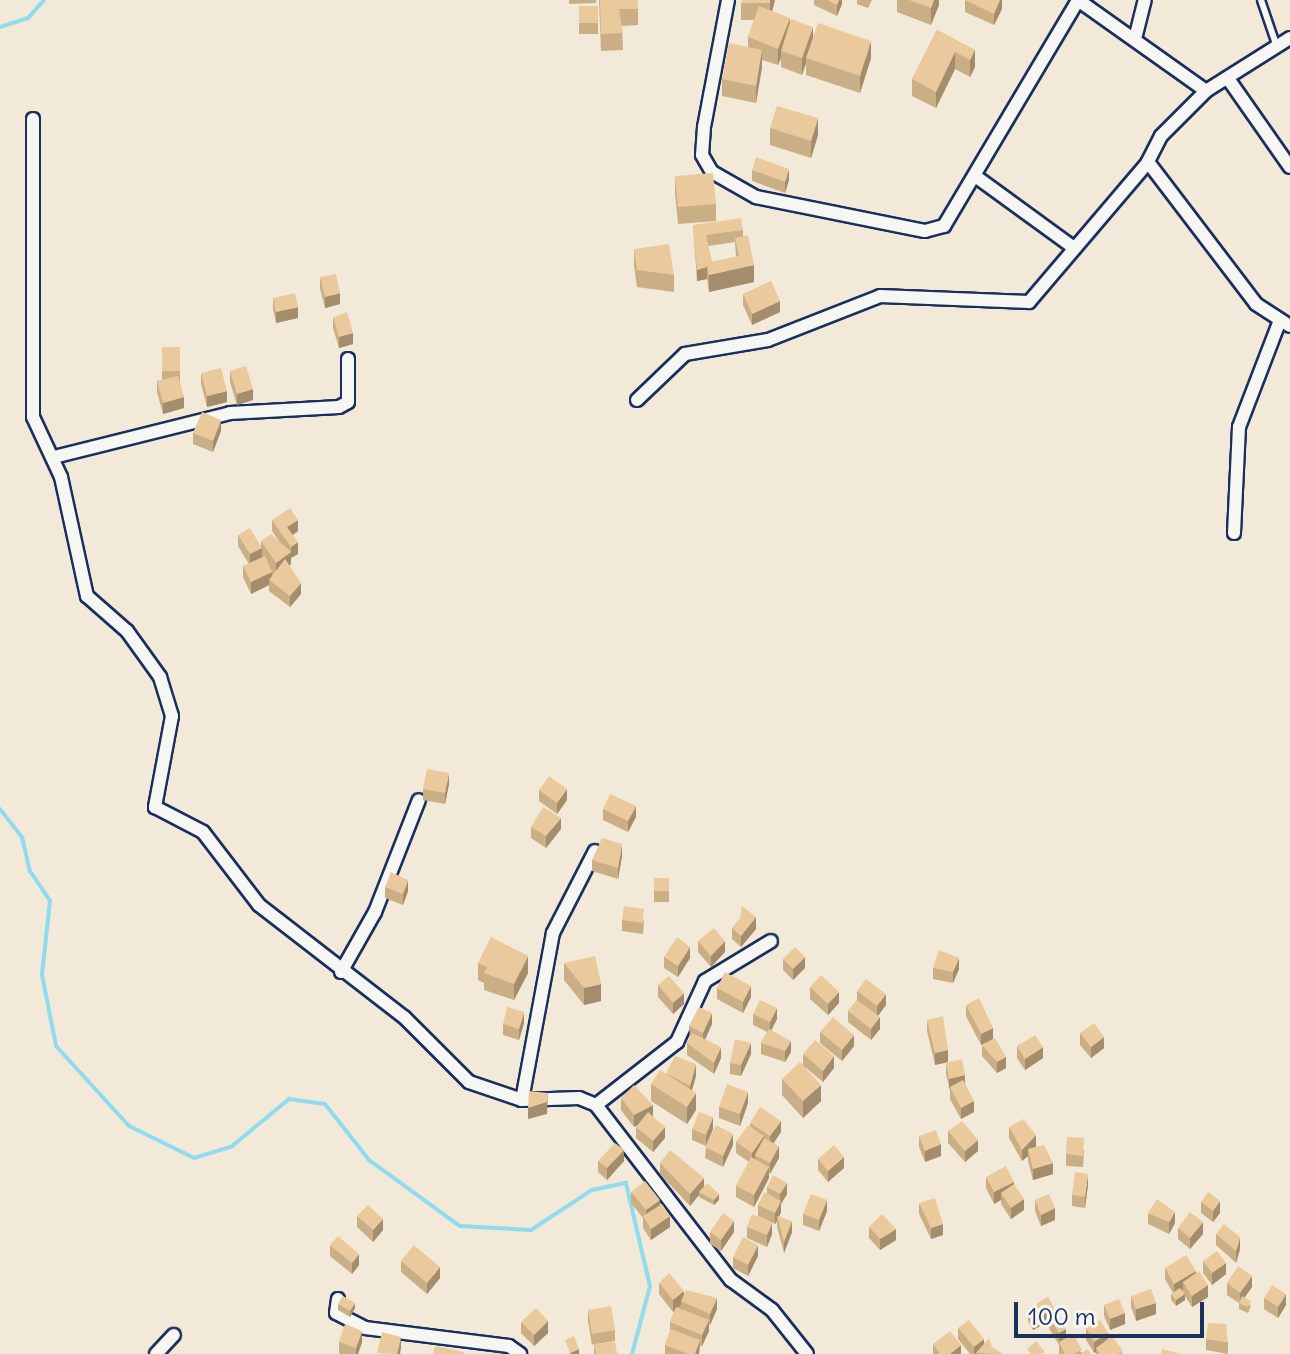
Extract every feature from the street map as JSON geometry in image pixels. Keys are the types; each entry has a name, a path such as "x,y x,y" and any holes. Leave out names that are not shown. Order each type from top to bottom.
{"street":[{"path":"728,0 704,127 702,155 712,172 756,197 925,231 944,226 1078,0 1136,35 1206,91"},
{"path":"1136,35 1145,0"},
{"path":"637,400 685,354 768,340 880,296 1029,302 1148,162 1161,136 1206,91 1229,80 1290,38"},
{"path":"1229,80 1290,167"},
{"path":"33,119 33,417 54,457 87,596 137,642 160,677 172,716 155,807 203,832 259,905 341,972 404,1017 469,1082 522,1100 579,1098 596,1105 731,1280 772,1310 807,1354"},
{"path":"1148,162 1256,304 1284,325 1239,427 1234,533"},
{"path":"975,176 1074,248"},
{"path":"54,457 230,413 339,407 348,402 348,359"},
{"path":"341,972 375,912 419,800"},
{"path":"522,1100 553,933 595,851"},
{"path":"596,1105 677,1042 705,981 771,941"},
{"path":"338,1299 336,1313 373,1331 494,1344 520,1354"},
{"path":"156,1354 174,1335"}],"lane":[{"path":"1261,0 1277,47"}],"building":[{"path":"600,0 638,0 638,9 619,9 623,33 601,34"},
{"path":"742,0 770,0 770,3 741,3"},
{"path":"909,0 934,0 931,8"},
{"path":"965,0 1000,0 994,14"},
{"path":"579,6 598,6 598,23 579,23"},
{"path":"759,6 790,18 778,49 748,37"},
{"path":"791,19 813,27 802,58 781,51"},
{"path":"818,23 871,41 860,76 806,58"},
{"path":"937,30 975,50 970,60 955,52 936,92 912,79"},
{"path":"729,43 762,50 756,86 722,79"},
{"path":"777,106 818,118 811,141 770,128"},
{"path":"756,157 789,169 785,182 752,170"},
{"path":"713,173 716,204 678,207 675,176"},
{"path":"741,218 743,230 706,235 712,262 697,270 693,225"},
{"path":"748,235 754,265 709,275 707,263 739,256 735,238"},
{"path":"669,244 674,275 637,270 634,249"},
{"path":"336,274 340,293 325,297 320,277"},
{"path":"771,281 780,301 752,314 743,294"},
{"path":"295,293 298,307 276,312 273,298"},
{"path":"347,312 353,333 339,337 333,317"},
{"path":"162,347 180,347 180,371 162,371"},
{"path":"246,366 253,389 237,394 230,371"},
{"path":"221,368 227,391 207,396 201,373"},
{"path":"178,376 184,397 163,403 157,381"},
{"path":"202,412 221,420 213,441 193,433"},
{"path":"290,508 298,520 287,527 298,542 291,547 272,520"},
{"path":"250,528 262,548 250,554 238,535"},
{"path":"271,534 291,552 276,563 261,541"},
{"path":"265,556 272,572 251,582 243,566"},
{"path":"285,559 301,583 290,596 269,580"},
{"path":"427,769 449,773 445,793 423,789"},
{"path":"549,776 567,789 557,803 539,790"},
{"path":"610,794 636,806 628,821 603,809"},
{"path":"543,807 561,818 546,836 531,827"},
{"path":"602,838 622,844 618,868 592,860"},
{"path":"391,872 408,880 403,894 385,887"},
{"path":"654,878 669,878 669,891 654,891"},
{"path":"624,906 644,909 643,923 622,920"},
{"path":"742,906 756,917 741,936 732,928 740,918"},
{"path":"714,928 725,941 711,956 698,941"},
{"path":"491,937 528,956 514,984 484,973 487,967 478,963"},
{"path":"677,937 690,947 678,966 664,957"},
{"path":"795,947 805,957 793,969 783,959"},
{"path":"939,950 959,958 953,972 933,968"},
{"path":"595,956 601,984 584,988 564,963"},
{"path":"725,972 751,986 743,1002 717,988"},
{"path":"821,975 839,992 828,1004 810,987"},
{"path":"669,976 684,993 673,1003 658,985"},
{"path":"866,979 886,994 877,1006 857,991"},
{"path":"979,998 993,1028 981,1034 966,1005"},
{"path":"760,1000 777,1008 770,1022 753,1014"},
{"path":"857,1000 880,1017 871,1029 848,1011"},
{"path":"507,1007 524,1012 519,1029 503,1024"},
{"path":"699,1007 712,1013 703,1033 689,1026"},
{"path":"943,1016 948,1050 935,1053 927,1020"},
{"path":"833,1017 854,1035 842,1050 820,1032"},
{"path":"1094,1023 1104,1037 1091,1047 1080,1033"},
{"path":"769,1029 791,1041 785,1051 761,1043"},
{"path":"692,1033 721,1047 714,1063 687,1043"},
{"path":"1035,1035 1043,1047 1025,1059 1017,1046"},
{"path":"995,1038 1006,1057 997,1062 982,1045"},
{"path":"735,1039 751,1043 741,1065 730,1063"},
{"path":"815,1040 834,1056 823,1071 803,1054"},
{"path":"675,1056 696,1064 690,1086 666,1073"},
{"path":"962,1059 965,1075 949,1079 946,1063"},
{"path":"800,1062 821,1085 803,1101 782,1079"},
{"path":"660,1070 696,1093 687,1107 651,1084"},
{"path":"963,1080 974,1101 961,1108 950,1087"},
{"path":"727,1084 748,1092 740,1114 719,1107"},
{"path":"634,1085 653,1105 634,1115 621,1098"},
{"path":"529,1091 548,1093 547,1102 528,1108"},
{"path":"760,1107 781,1121 770,1136 750,1123"},
{"path":"648,1112 665,1127 653,1141 636,1127"},
{"path":"699,1112 713,1117 706,1135 692,1129"},
{"path":"1023,1119 1036,1135 1022,1150 1009,1127"},
{"path":"962,1121 978,1140 965,1151 948,1131"},
{"path":"716,1125 733,1134 723,1156 705,1147"},
{"path":"748,1125 764,1136 752,1153 736,1142"},
{"path":"936,1130 941,1144 925,1151 919,1136"},
{"path":"1067,1137 1084,1138 1083,1156 1066,1154"},
{"path":"764,1138 779,1146 770,1163 755,1155"},
{"path":"615,1143 624,1150 607,1168 598,1161"},
{"path":"834,1145 844,1157 828,1171 818,1159"},
{"path":"1044,1145 1053,1163 1033,1169 1028,1149"},
{"path":"670,1150 704,1178 690,1194 660,1163"},
{"path":"751,1157 769,1167 754,1195 736,1186"},
{"path":"1006,1166 1014,1182 994,1192 986,1177"},
{"path":"1075,1172 1088,1174 1085,1197 1072,1195"},
{"path":"773,1175 787,1183 780,1194 767,1187"},
{"path":"645,1181 660,1200 646,1210 631,1192"},
{"path":"707,1183 719,1194 714,1200 699,1192"},
{"path":"1014,1184 1024,1199 1011,1208 1001,1193"},
{"path":"764,1192 781,1201 775,1213 758,1205"},
{"path":"1208,1192 1220,1201 1213,1211 1201,1202"},
{"path":"811,1194 827,1200 819,1220 803,1214"},
{"path":"1049,1194 1055,1208 1041,1215 1035,1200"},
{"path":"935,1198 943,1224 931,1228 919,1203"},
{"path":"1157,1199 1175,1212 1169,1222 1148,1213"},
{"path":"662,1204 670,1216 651,1229 643,1216"},
{"path":"368,1205 383,1219 373,1230 357,1216"},
{"path":"1190,1212 1203,1222 1190,1238 1178,1228"},
{"path":"723,1213 734,1221 721,1240 710,1232"},
{"path":"752,1214 772,1223 767,1235 747,1227"},
{"path":"882,1214 896,1229 880,1239 869,1227"},
{"path":"777,1216 792,1221 784,1242"},
{"path":"1224,1224 1240,1237 1236,1251 1216,1234"},
{"path":"338,1236 359,1254 352,1263 330,1245"},
{"path":"743,1237 758,1245 748,1265 733,1257"},
{"path":"414,1245 440,1267 427,1283 401,1261"},
{"path":"1217,1251 1226,1263 1212,1273 1203,1261"},
{"path":"1186,1255 1196,1271 1174,1284 1165,1268"},
{"path":"1238,1266 1252,1276 1240,1293 1227,1283"},
{"path":"1199,1271 1208,1285 1192,1296 1183,1282"},
{"path":"669,1273 684,1291 673,1300 659,1283"},
{"path":"1272,1285 1286,1294 1278,1307 1264,1298"},
{"path":"1180,1288 1185,1294 1176,1300 1171,1294"},
{"path":"1151,1289 1156,1303 1136,1309 1131,1296"},
{"path":"686,1290 717,1298 710,1314 681,1301"},
{"path":"343,1296 355,1303 350,1311 338,1304"},
{"path":"1242,1296 1251,1301 1248,1307 1239,1303"},
{"path":"1048,1297 1066,1329 1059,1333 1046,1312 1033,1319 1028,1309"},
{"path":"1119,1299 1125,1313 1110,1319 1104,1305"},
{"path":"611,1306 615,1330 592,1334 588,1310"},
{"path":"676,1307 709,1320 702,1335 670,1322"},
{"path":"536,1308 548,1321 534,1335 521,1322"},
{"path":"969,1320 984,1339 974,1347 958,1328"},
{"path":"1100,1320 1108,1333 1094,1342 1086,1328"},
{"path":"1208,1323 1226,1324 1228,1342 1206,1339"},
{"path":"345,1324 362,1331 356,1348 339,1342"},
{"path":"671,1329 700,1340 695,1354 665,1345"},
{"path":"950,1331 961,1345 950,1354 940,1354 933,1344"},
{"path":"382,1332 401,1337 397,1354 377,1353"},
{"path":"1073,1334 1082,1350 1065,1354 1059,1342"},
{"path":"574,1336 579,1349 570,1353 565,1340"},
{"path":"1112,1336 1123,1351 1100,1354 1096,1348"},
{"path":"989,1338 992,1347 1002,1354 976,1353"},
{"path":"1036,1341 1045,1352 1031,1354 1027,1349"},
{"path":"615,1342 617,1354 596,1354 594,1344"},
{"path":"435,1346 464,1352 464,1354 433,1354"},
{"path":"1162,1349 1181,1354 1161,1354"}],"waterway":[{"path":"0,27 28,18 44,0"},
{"path":"0,809 22,837 30,871 50,901 42,975 56,1046 129,1126 194,1158 231,1147 289,1099 325,1104 369,1160 460,1226 531,1230 592,1190 626,1183 650,1286 632,1354"}]}
